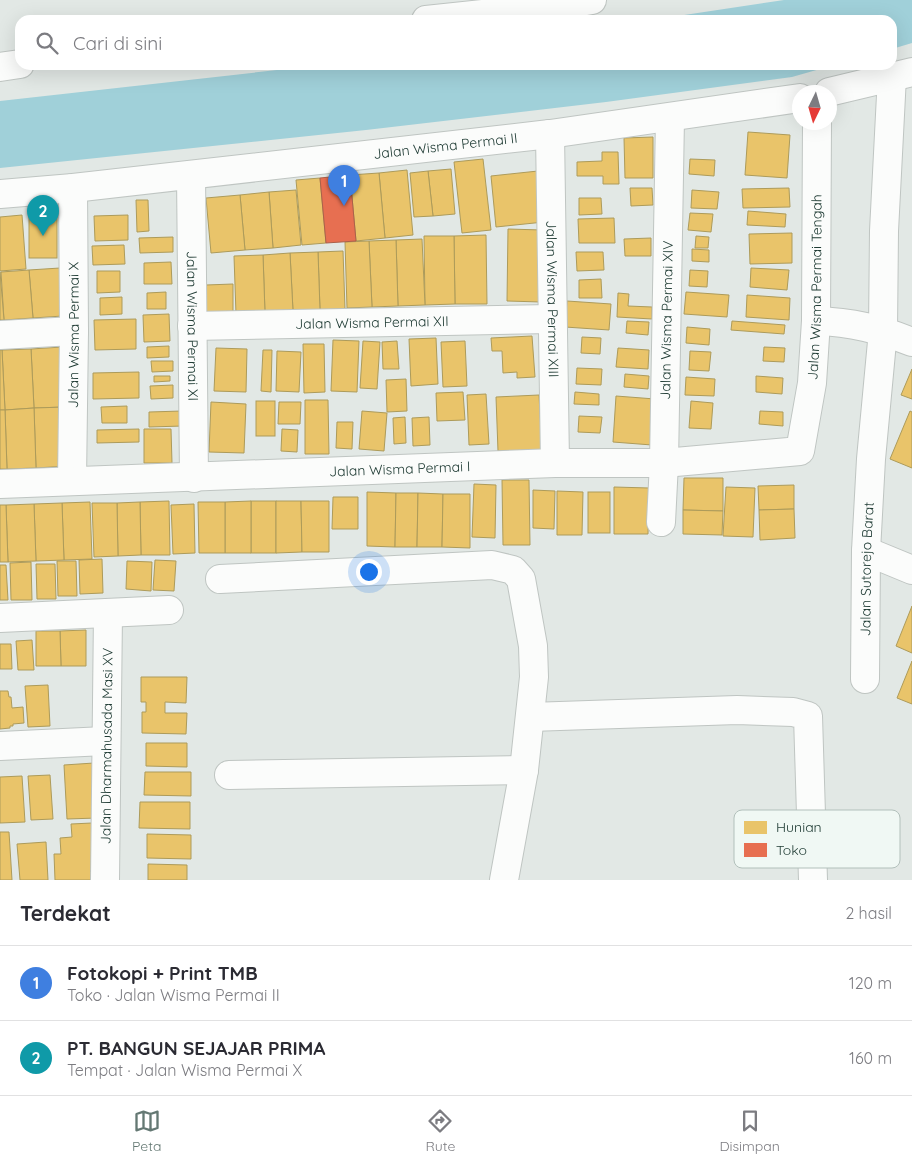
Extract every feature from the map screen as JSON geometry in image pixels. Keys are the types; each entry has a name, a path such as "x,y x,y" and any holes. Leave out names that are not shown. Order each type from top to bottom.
{"street":[{"path":"473,15 592,0"},
{"path":"0,66 15,64"},
{"path":"837,90 902,74"},
{"name":"Jalan Sutorejo Barat","path":"865,679 866,551 871,459 872,328 902,74"},
{"name":"Jalan Wisma Permai II","path":"0,194 73,188 550,134 792,99"},
{"name":"Jalan Wisma Permai XIV","path":"661,522 664,463 670,118"},
{"name":"Jalan Wisma Permai Tengah","path":"800,451 825,321 817,130"},
{"name":"Jalan Wisma Permai XIII","path":"550,134 554,463"},
{"name":"Jalan Wisma Permai XI","path":"191,175 194,478"},
{"name":"Jalan Wisma Permai X","path":"72,481 73,188"},
{"name":"Jalan Wisma Permai XII","path":"192,326 552,319"},
{"path":"825,321 872,328 912,342"},
{"path":"0,335 74,331"},
{"name":"Jalan Wisma Permai I","path":"0,484 554,463 664,463 800,451"},
{"path":"866,551 912,570"},
{"path":"220,579 492,564 513,570 521,579 533,646 534,677 524,770 504,880"},
{"path":"0,618 169,610"},
{"name":"Jalan Dharmahusada Masi XV","path":"105,880 105,741 108,613"},
{"path":"530,717 738,710 793,712 808,716 811,810"},
{"path":"0,746 105,741"},
{"path":"229,775 524,770"}],"water":[{"path":"784,0 912,0 912,43 897,48 897,15 684,15"},
{"path":"277,70 816,70 792,77 606,102 366,130 0,168 0,101"}],"building: Hunian":[{"path":"748,132 790,135 787,178 745,175"},
{"path":"653,137 653,178 625,178 624,138"},
{"path":"602,152 618,152 619,184 603,184 603,176 577,176 577,162 602,161"},
{"path":"483,159 491,230 462,233 454,162"},
{"path":"690,159 715,160 714,176 689,174"},
{"path":"451,169 455,214 433,216 428,171"},
{"path":"407,170 413,235 385,238 379,173"},
{"path":"428,171 433,216 414,217 410,173"},
{"path":"538,171 544,222 496,227 491,176"},
{"path":"379,173 385,238 356,241 350,175"},
{"path":"320,178 326,243 302,245 296,180"},
{"path":"630,188 652,188 653,205 631,206"},
{"path":"789,188 790,207 743,208 742,189"},
{"path":"296,190 301,245 273,248 269,192"},
{"path":"692,190 719,192 717,209 691,208"},
{"path":"269,192 273,248 245,250 240,195"},
{"path":"240,195 245,250 211,253 206,198"},
{"path":"579,198 601,198 602,214 579,215"},
{"path":"136,200 148,200 149,231 137,232"},
{"path":"748,211 786,214 785,227 747,225"},
{"path":"690,213 713,214 711,232 688,230"},
{"path":"29,214 57,214 57,258 29,258"},
{"path":"22,215 26,269 0,271 0,217"},
{"path":"128,215 128,240 95,241 94,216"},
{"path":"614,218 615,243 579,243 578,219"},
{"path":"508,229 542,230 541,302 507,301"},
{"path":"792,233 792,263 750,264 749,234"},
{"path":"486,235 487,304 455,304 454,236"},
{"path":"424,236 454,236 455,304 425,305"},
{"path":"696,236 709,237 708,248 695,248"},
{"path":"173,237 173,252 140,253 139,238"},
{"path":"651,238 651,256 625,256 624,239"},
{"path":"422,239 425,305 398,306 396,240"},
{"path":"396,240 398,306 372,307 369,241"},
{"path":"369,241 372,307 347,308 345,242"},
{"path":"124,245 125,264 93,265 92,246"},
{"path":"692,249 709,250 709,262 692,261"},
{"path":"343,251 345,309 320,310 318,252"},
{"path":"318,252 320,310 293,311 290,253"},
{"path":"576,252 603,252 604,270 577,271"},
{"path":"290,253 293,311 265,313 263,255"},
{"path":"263,255 265,313 236,314 234,256"},
{"path":"171,262 172,284 144,284 144,263"},
{"path":"60,268 63,316 33,318 29,270"},
{"path":"751,268 789,270 787,290 750,287"},
{"path":"29,270 33,318 4,320 1,272"},
{"path":"690,270 708,271 707,287 689,286"},
{"path":"97,271 120,271 120,292 97,293"},
{"path":"0,272 4,320 0,320"},
{"path":"601,279 602,298 579,298 579,280"},
{"path":"233,284 233,312 206,312 206,285"},
{"path":"166,292 166,309 147,309 147,293"},
{"path":"686,292 729,295 727,317 684,314"},
{"path":"618,293 629,294 628,306 652,307 652,319 617,317"},
{"path":"747,295 790,298 789,320 746,317"},
{"path":"122,297 122,314 100,315 100,298"},
{"path":"567,301 611,304 609,330 565,327"},
{"path":"169,314 170,341 144,342 143,315"},
{"path":"136,319 136,349 95,350 94,320"},
{"path":"627,321 649,322 648,335 626,333"},
{"path":"732,321 785,325 784,334 731,330"},
{"path":"687,327 710,329 709,345 686,343"},
{"path":"532,336 535,377 517,378 517,372 503,373 502,351 492,351 491,338"},
{"path":"582,337 601,338 600,354 581,353"},
{"path":"436,338 438,384 411,386 409,339"},
{"path":"333,340 359,341 357,392 331,391"},
{"path":"363,341 380,342 377,389 360,388"},
{"path":"397,341 399,369 383,369 382,342"},
{"path":"465,341 467,386 443,387 441,342"},
{"path":"303,344 324,344 325,392 304,393"},
{"path":"169,346 169,357 147,358 147,347"},
{"path":"62,347 65,407 34,408 31,349"},
{"path":"764,347 785,348 784,362 763,361"},
{"path":"216,348 247,349 246,392 214,391"},
{"path":"618,348 649,350 648,369 616,367"},
{"path":"31,349 34,408 5,410 2,350"},
{"path":"0,350 2,350 5,410 0,410"},
{"path":"263,350 272,350 271,392 261,391"},
{"path":"277,351 301,352 299,392 276,391"},
{"path":"690,351 711,352 709,371 689,370"},
{"path":"151,361 173,361 173,371 152,372"},
{"path":"577,368 602,369 601,385 576,384"},
{"path":"912,369 912,399 901,395"},
{"path":"139,372 139,398 93,399 93,373"},
{"path":"625,374 649,376 648,389 624,387"},
{"path":"154,376 170,376 170,381 154,382"},
{"path":"756,376 783,378 782,394 756,392"},
{"path":"686,377 715,379 714,396 685,395"},
{"path":"406,379 407,411 387,412 386,380"},
{"path":"173,385 173,398 151,399 150,386"},
{"path":"463,392 465,420 437,421 436,393"},
{"path":"575,392 599,394 599,405 574,404"},
{"path":"486,394 489,444 469,445 467,395"},
{"path":"539,395 542,450 498,451 496,397"},
{"path":"616,396 655,399 652,445 613,442"},
{"path":"305,400 328,400 329,454 305,454"},
{"path":"256,401 275,401 275,436 256,436"},
{"path":"691,401 713,403 711,429 689,428"},
{"path":"211,402 246,404 244,453 209,452"},
{"path":"279,402 301,402 300,424 278,424"},
{"path":"127,406 127,423 102,423 101,407"},
{"path":"65,407 68,466 36,468 34,408"},
{"path":"34,408 36,468 7,469 5,410"},
{"path":"0,410 5,410 7,469 0,469"},
{"path":"182,411 183,426 149,427 149,412"},
{"path":"362,411 387,413 384,451 359,449"},
{"path":"760,411 783,412 783,426 759,424"},
{"path":"910,411 912,412 912,468 890,459"},
{"path":"579,416 602,417 600,433 578,432"},
{"path":"405,417 406,443 394,444 393,418"},
{"path":"429,417 430,445 413,446 412,418"},
{"path":"337,422 353,422 352,449 336,448"},
{"path":"139,429 139,442 97,443 97,430"},
{"path":"144,429 171,429 172,463 144,463"},
{"path":"282,429 298,430 297,452 281,451"},
{"path":"684,478 723,478 723,511 683,510"},
{"path":"502,480 529,480 530,545 503,545"},
{"path":"474,484 496,485 495,538 472,537"},
{"path":"794,485 794,509 759,510 758,486"},
{"path":"614,487 649,488 648,534 614,534"},
{"path":"726,487 755,488 753,537 723,536"},
{"path":"533,490 555,491 554,529 533,528"},
{"path":"557,491 583,492 582,535 557,535"},
{"path":"367,492 396,493 395,547 367,546"},
{"path":"588,492 610,492 610,533 588,533"},
{"path":"396,493 418,493 417,547 395,547"},
{"path":"418,493 443,494 442,547 417,547"},
{"path":"443,494 470,494 470,548 442,547"},
{"path":"333,497 358,497 358,529 332,529"},
{"path":"169,501 170,555 141,555 140,502"},
{"path":"251,501 276,501 276,553 251,553"},
{"path":"251,501 251,553 225,553 225,502"},
{"path":"276,501 301,501 302,552 276,553"},
{"path":"301,501 329,501 329,552 302,552"},
{"path":"90,502 92,559 64,560 62,503"},
{"path":"140,502 141,555 118,556 117,503"},
{"path":"198,502 225,502 225,553 199,553"},
{"path":"62,503 64,560 36,561 34,504"},
{"path":"92,503 117,503 118,556 94,557"},
{"path":"34,504 36,561 8,562 6,505"},
{"path":"194,504 195,553 173,554 171,505"},
{"path":"0,505 6,505 8,562 0,562"},
{"path":"794,509 795,538 760,540 759,510"},
{"path":"683,510 723,511 722,535 683,534"},
{"path":"102,559 103,593 80,594 79,560"},
{"path":"155,560 176,561 174,591 153,590"},
{"path":"57,561 76,561 77,596 58,596"},
{"path":"127,561 152,562 151,591 126,589"},
{"path":"31,562 32,600 11,600 10,563"},
{"path":"36,564 55,564 56,599 37,599"},
{"path":"0,565 6,565 8,600 0,600"},
{"path":"912,606 912,653 896,646"},
{"path":"86,630 86,666 61,666 60,631"},
{"path":"36,631 60,631 61,666 36,666"},
{"path":"32,640 34,670 18,670 16,641"},
{"path":"0,644 11,644 12,669 0,669"},
{"path":"912,661 912,704 897,698"},
{"path":"141,677 187,677 186,703 165,702 165,713 187,713 186,734 142,733 142,712 146,712 146,702 141,702"},
{"path":"48,685 50,726 28,727 25,686"},
{"path":"0,691 8,691 9,697 11,697 12,708 23,707 24,723 13,724 10,728 0,729"},
{"path":"146,743 187,743 187,767 146,766"},
{"path":"94,763 97,818 67,819 64,765"},
{"path":"145,772 191,772 191,796 144,795"},
{"path":"50,775 53,819 31,820 28,776"},
{"path":"22,776 25,822 0,823 0,777"},
{"path":"140,802 190,802 190,829 139,828"},
{"path":"92,823 94,869 90,871 92,873 91,880 55,880 54,854 61,854 60,838 72,837 71,824"},
{"path":"0,832 9,832 12,880 0,880"},
{"path":"147,834 191,835 191,859 147,858"},
{"path":"46,842 48,880 20,880 17,844"},
{"path":"148,864 187,865 187,880 148,880"}],"building: Toko":[{"path":"350,175 356,241 326,243 320,178"}],"place":[{"name":"Fotokopi + Print TMB","path":"344,206"},
{"name":"PT. BANGUN SEJAJAR PRIMA","path":"43,236"}]}
